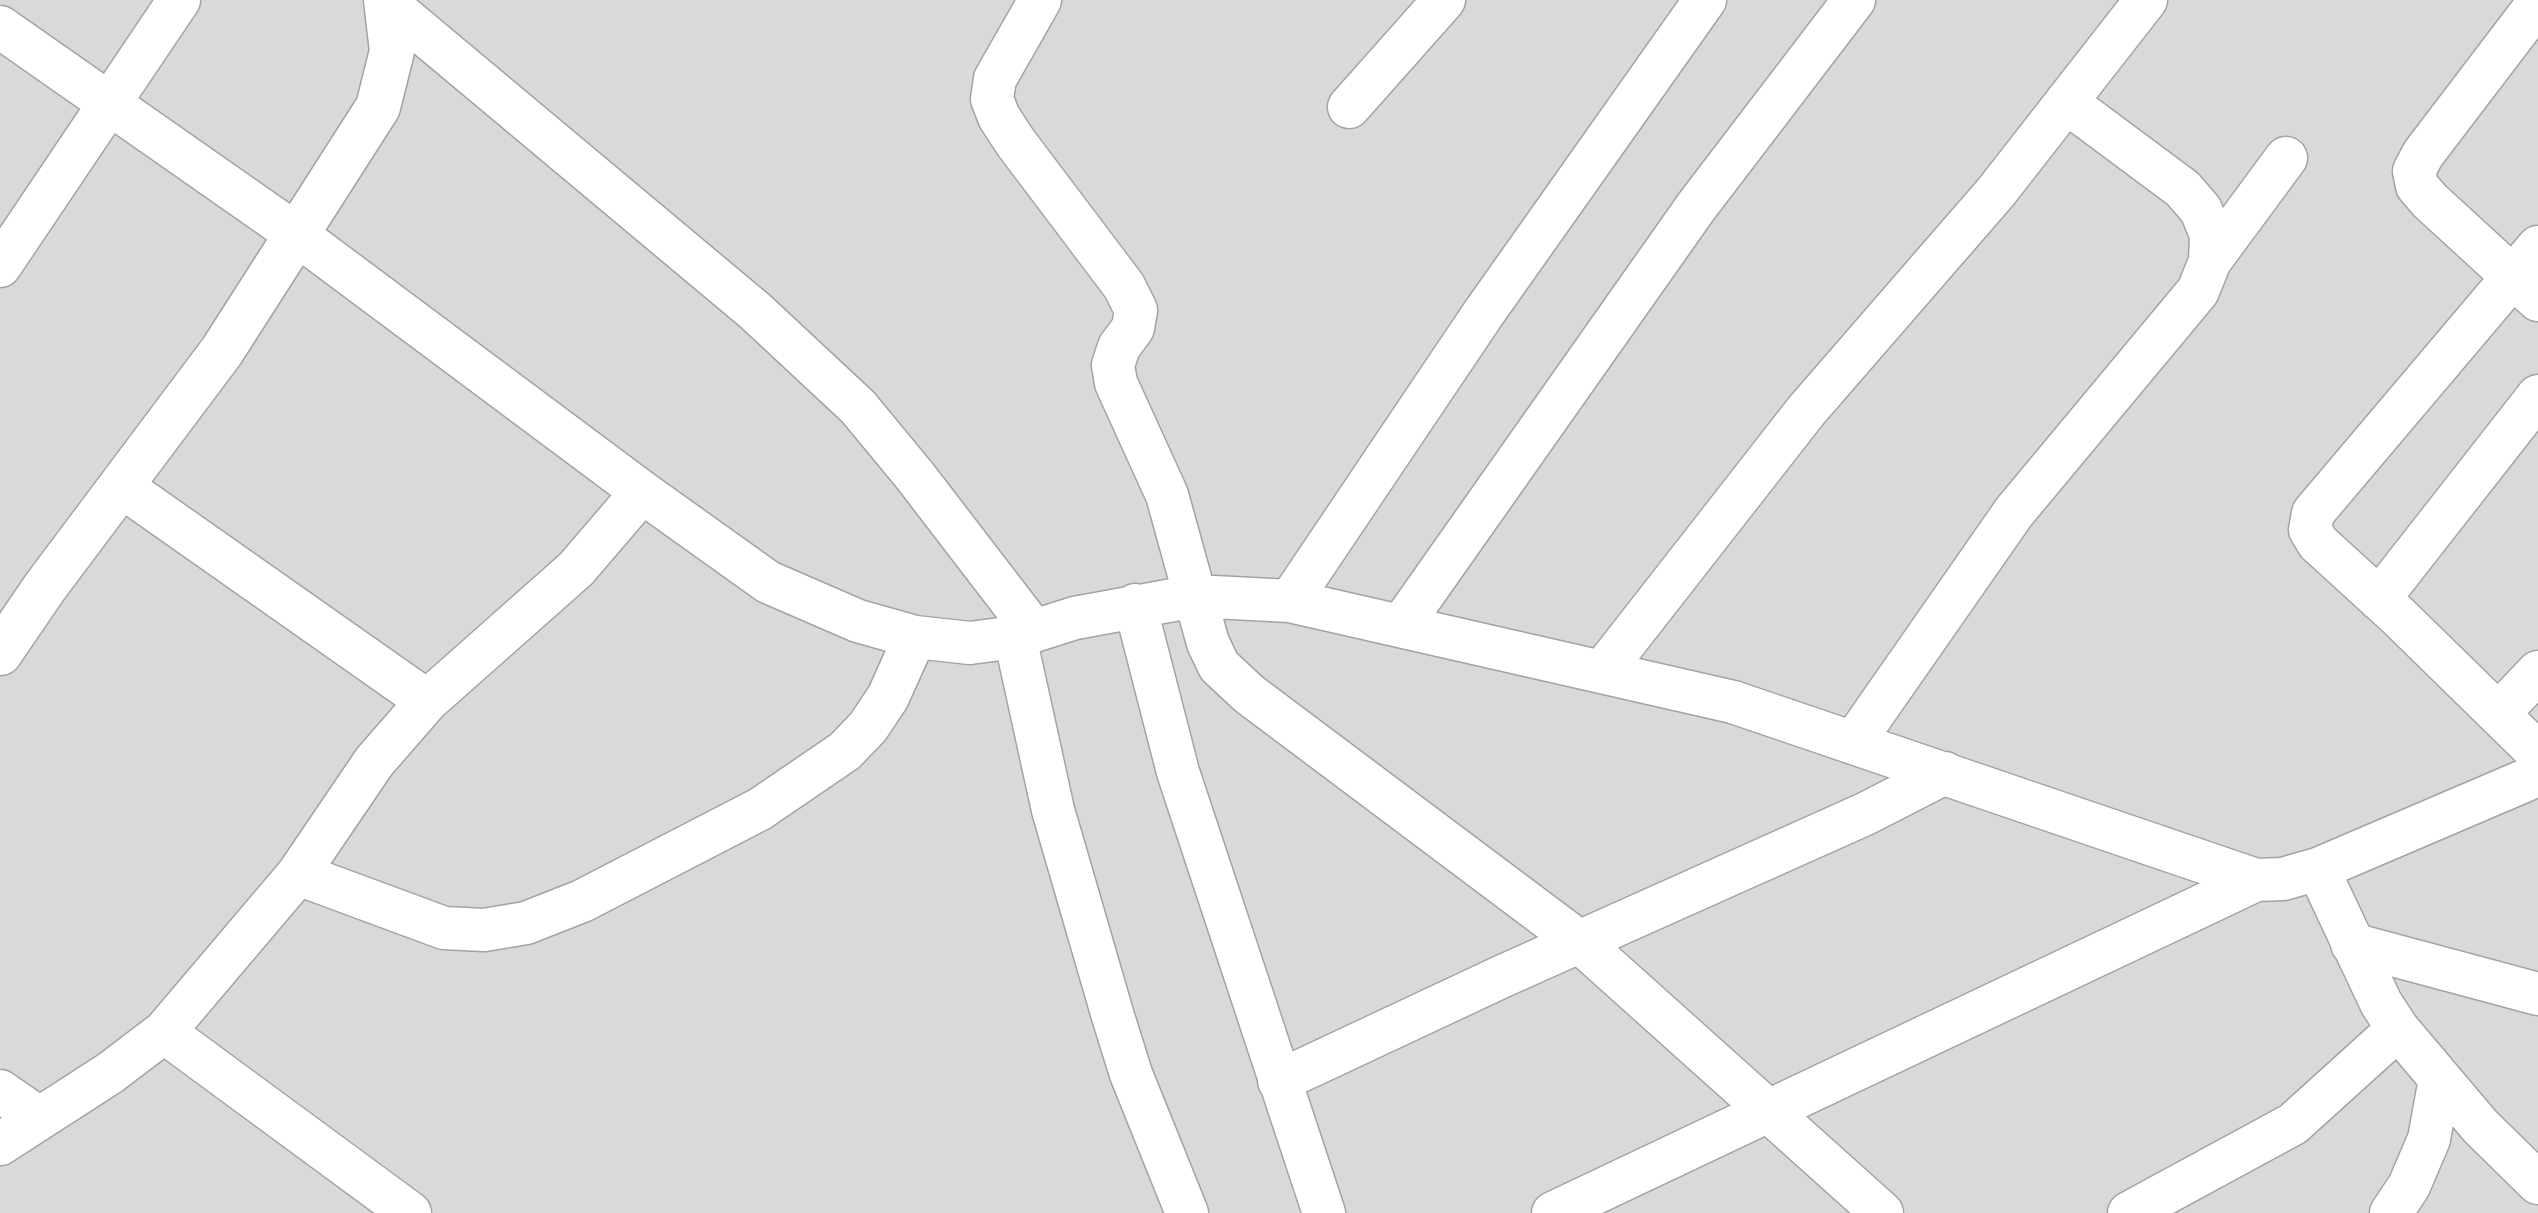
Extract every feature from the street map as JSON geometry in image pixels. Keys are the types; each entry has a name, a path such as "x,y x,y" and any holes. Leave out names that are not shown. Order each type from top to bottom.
{"street":[{"path":"0,266 179,0"},
{"path":"1040,0 995,79 992,99 999,117 1016,143 1124,286 1136,310 1133,328 1119,347 1113,365 1116,383 1167,495 1208,643 1219,666 1249,694 1581,943 1882,1213"},
{"path":"1349,107 1444,0"},
{"path":"1290,601 1483,314 1705,0"},
{"path":"1401,626 1696,207 1854,0"},
{"path":"1602,672 1806,411 1996,192 2146,0"},
{"path":"0,653 222,351 378,107 392,51 387,2"},
{"path":"387,2 755,311 858,407 915,476 1024,634 1053,810 1131,1074 1187,1213"},
{"path":"2538,3 2423,154 2414,171 2417,186 2430,201 2530,275 2313,513 2310,530 2318,543 2538,753"},
{"path":"0,27 296,234 768,582 858,621 915,637 970,643 1024,634 1075,618 1135,605 1195,596 1290,601 1733,702 2256,880 2283,879 2318,869 2538,775"},
{"path":"2066,102 2183,189 2201,210 2211,235 2210,261"},
{"path":"1853,743 2014,512 2198,291 2210,261 2286,158"},
{"path":"2379,599 2538,396"},
{"path":"121,486 427,701"},
{"path":"0,1144 110,1073 164,1032 298,874 374,762 427,701 576,569 642,492"},
{"path":"1135,605 1178,772 1324,1213"},
{"path":"298,874 444,928 484,930 526,923 582,901 760,809 845,751 868,727 888,697 915,637"},
{"path":"2498,714 2538,672"},
{"path":"1279,1081 1503,976 1865,814 1945,773"},
{"path":"2318,869 2381,1003 2398,1029 2480,1126 2538,1183"},
{"path":"1553,1213 2256,880"},
{"path":"2352,944 2538,994"},
{"path":"2129,1213 2293,1124 2398,1029"},
{"path":"164,1032 410,1213"},
{"path":"2391,1213 2409,1186 2429,1139 2440,1079"},
{"path":"0,1091 39,1118"}],"shaded area":[{"path":"0,0 2538,0 2538,1213 0,1213"}]}
